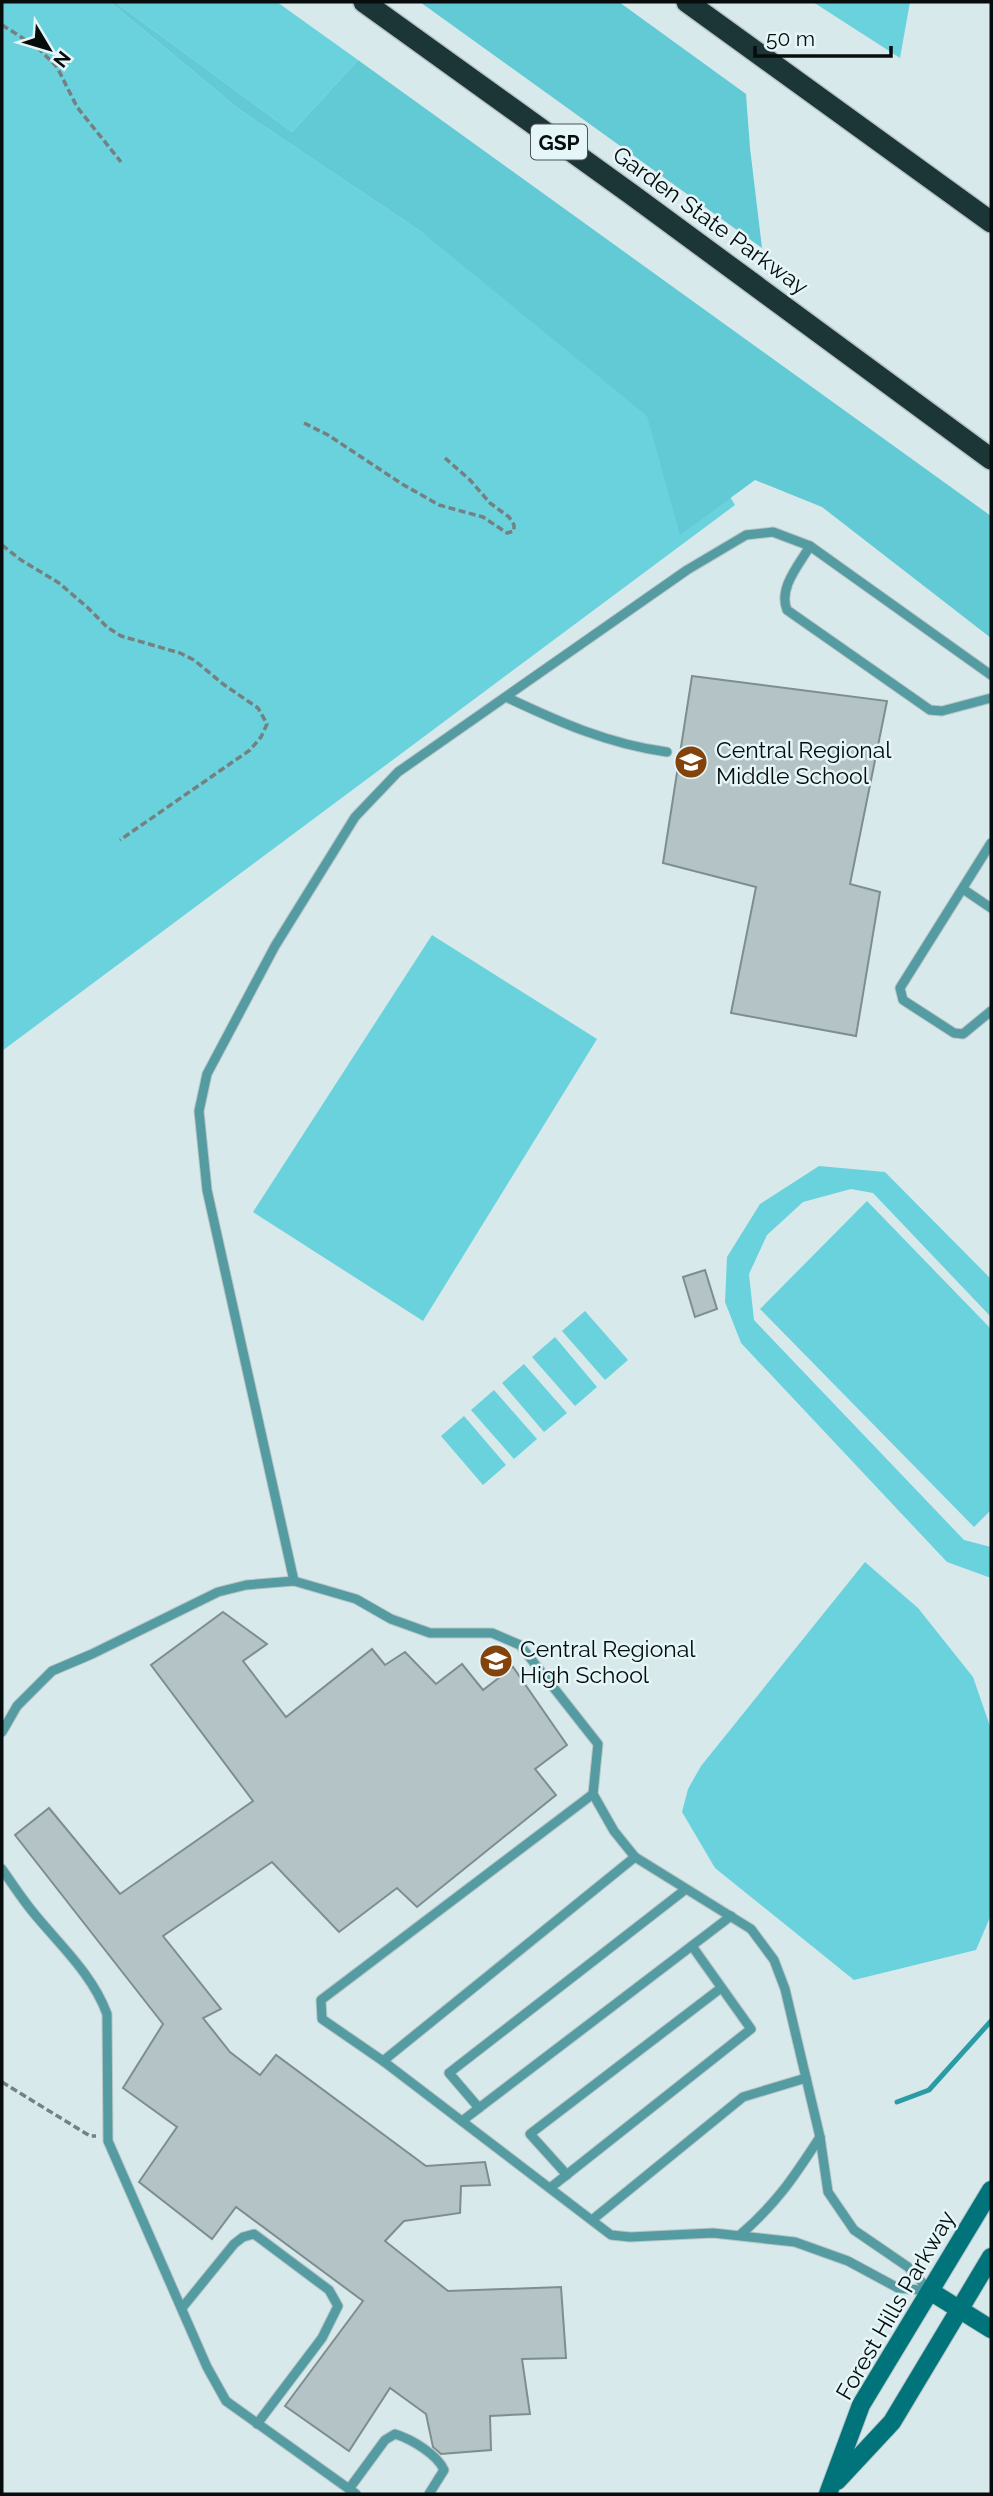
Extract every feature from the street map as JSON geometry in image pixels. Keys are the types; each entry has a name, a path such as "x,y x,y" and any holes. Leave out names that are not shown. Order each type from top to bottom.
{"highway":[{"name":"Garden State Parkway","path":"364,2 642,202 991,459"},
{"path":"687,2 991,222"}],"main road":[{"name":"Forest Hills Parkway","path":"830,2490 861,2405 991,2190"},
{"name":"Forest Hills Parkway","path":"830,2490 892,2422 991,2257"},
{"path":"930,2291 991,2329"}],"lane":[{"path":"294,1581 207,1190 199,1111 207,1074 275,946 355,817 398,772 687,570 746,536 773,532 810,546 991,675"},
{"path":"810,546 787,585 783,601 787,610 930,710 942,711 991,698"},
{"path":"506,697 566,726 609,741 667,752"},
{"path":"991,843 900,988 902,1000 954,1033 963,1034 991,1011"},
{"path":"963,889 991,908"},
{"path":"2,1732 17,1706 52,1671 218,1592 246,1585 294,1581 356,1599 391,1619 430,1633 492,1633 520,1645 598,1744 593,1794 614,1831 635,1857 751,1929 774,1960 785,1989 820,2137 828,2192 854,2230 908,2267 930,2291"},
{"path":"593,1794 321,2000 322,2019 383,2061 611,2235 713,2233 795,2242 848,2260 898,2288 930,2291"},
{"path":"383,2061 635,1857"},
{"path":"2,1869 34,1914 100,1995 107,2014 108,2141 207,2367 226,2401 353,2492 385,2440 395,2434 406,2437 441,2463 444,2469 429,2494"},
{"path":"479,2108 449,2073 686,1888"},
{"path":"462,2121 731,1916"},
{"path":"550,2188 751,2029 692,1946"},
{"path":"567,2175 530,2134 722,1988"},
{"path":"592,2220 743,2096 806,2078"},
{"path":"740,2235 767,2211 785,2190 820,2137"},
{"path":"182,2308 234,2244 243,2236 254,2234 329,2290 338,2306 322,2338 257,2424"}],"path":[{"path":"2,25 37,47 57,67 78,107 121,162"},
{"path":"304,423 328,435 439,505 483,517 507,533 514,531 509,517 490,503 470,480 445,458"},
{"path":"2,545 20,560 59,583 107,627 121,636 180,653 194,660 258,708 267,724 250,750 120,840"},
{"path":"2,2082 90,2136 108,2134"}],"shaded area":[{"path":"2,2 110,2 240,110 423,233 678,411 735,505 2,1051"},
{"path":"110,2 115,2 292,132 358,60 991,516 991,638 822,507 755,480 680,535 647,416 423,233 240,110"},
{"path":"115,2 277,2 358,60 292,132"},
{"path":"420,2 619,2 746,94 762,248"},
{"path":"813,2 910,2 900,58"},
{"path":"432,935 597,1039 423,1321 253,1212"},
{"path":"819,1166 885,1172 991,1279 991,1317 873,1193 851,1189 803,1202 767,1235 749,1274 754,1320 964,1540 991,1547 991,1578 947,1562 741,1343 725,1302 727,1257 760,1204"},
{"path":"867,1201 991,1329 991,1510 974,1527 760,1309"},
{"path":"585,1311 628,1360 605,1380 562,1331"},
{"path":"555,1337 597,1387 575,1406 532,1357"},
{"path":"524,1364 567,1413 544,1432 502,1383"},
{"path":"494,1390 537,1439 514,1459 471,1410"},
{"path":"464,1416 506,1465 483,1485 441,1436"},
{"path":"865,1562 918,1608 973,1677 991,1729 991,1915 976,1950 854,1980 715,1868 682,1812 688,1789 701,1766"}],"building":[{"path":"692,676 887,701 850,884 880,892 856,1036 731,1013 756,887 663,863"},
{"path":"705,1270 717,1309 695,1317 683,1277"},
{"path":"223,1612 267,1644 243,1661 286,1717 372,1649 385,1665 405,1652 436,1684 462,1664 483,1690 513,1667 567,1745 535,1769 556,1795 417,1907 397,1888 339,1932 272,1862 163,1936 221,2009 203,2018 230,2052 260,2075 276,2055 426,2166 485,2162 490,2185 461,2186 460,2213 404,2221 385,2241 448,2291 561,2287 566,2358 522,2359 530,2414 490,2416 491,2450 441,2454 433,2447 426,2414 390,2388 349,2451 285,2406 363,2301 236,2207 212,2239 139,2182 177,2127 123,2088 163,2024 15,1835 49,1808 120,1894 253,1801 151,1665"}],"waterway":[{"path":"897,2102 929,2090 991,2021"}],"place":[{"name":"Central Regional Middle School","path":"691,762"},
{"name":"Central Regional High School","path":"496,1661"}]}
